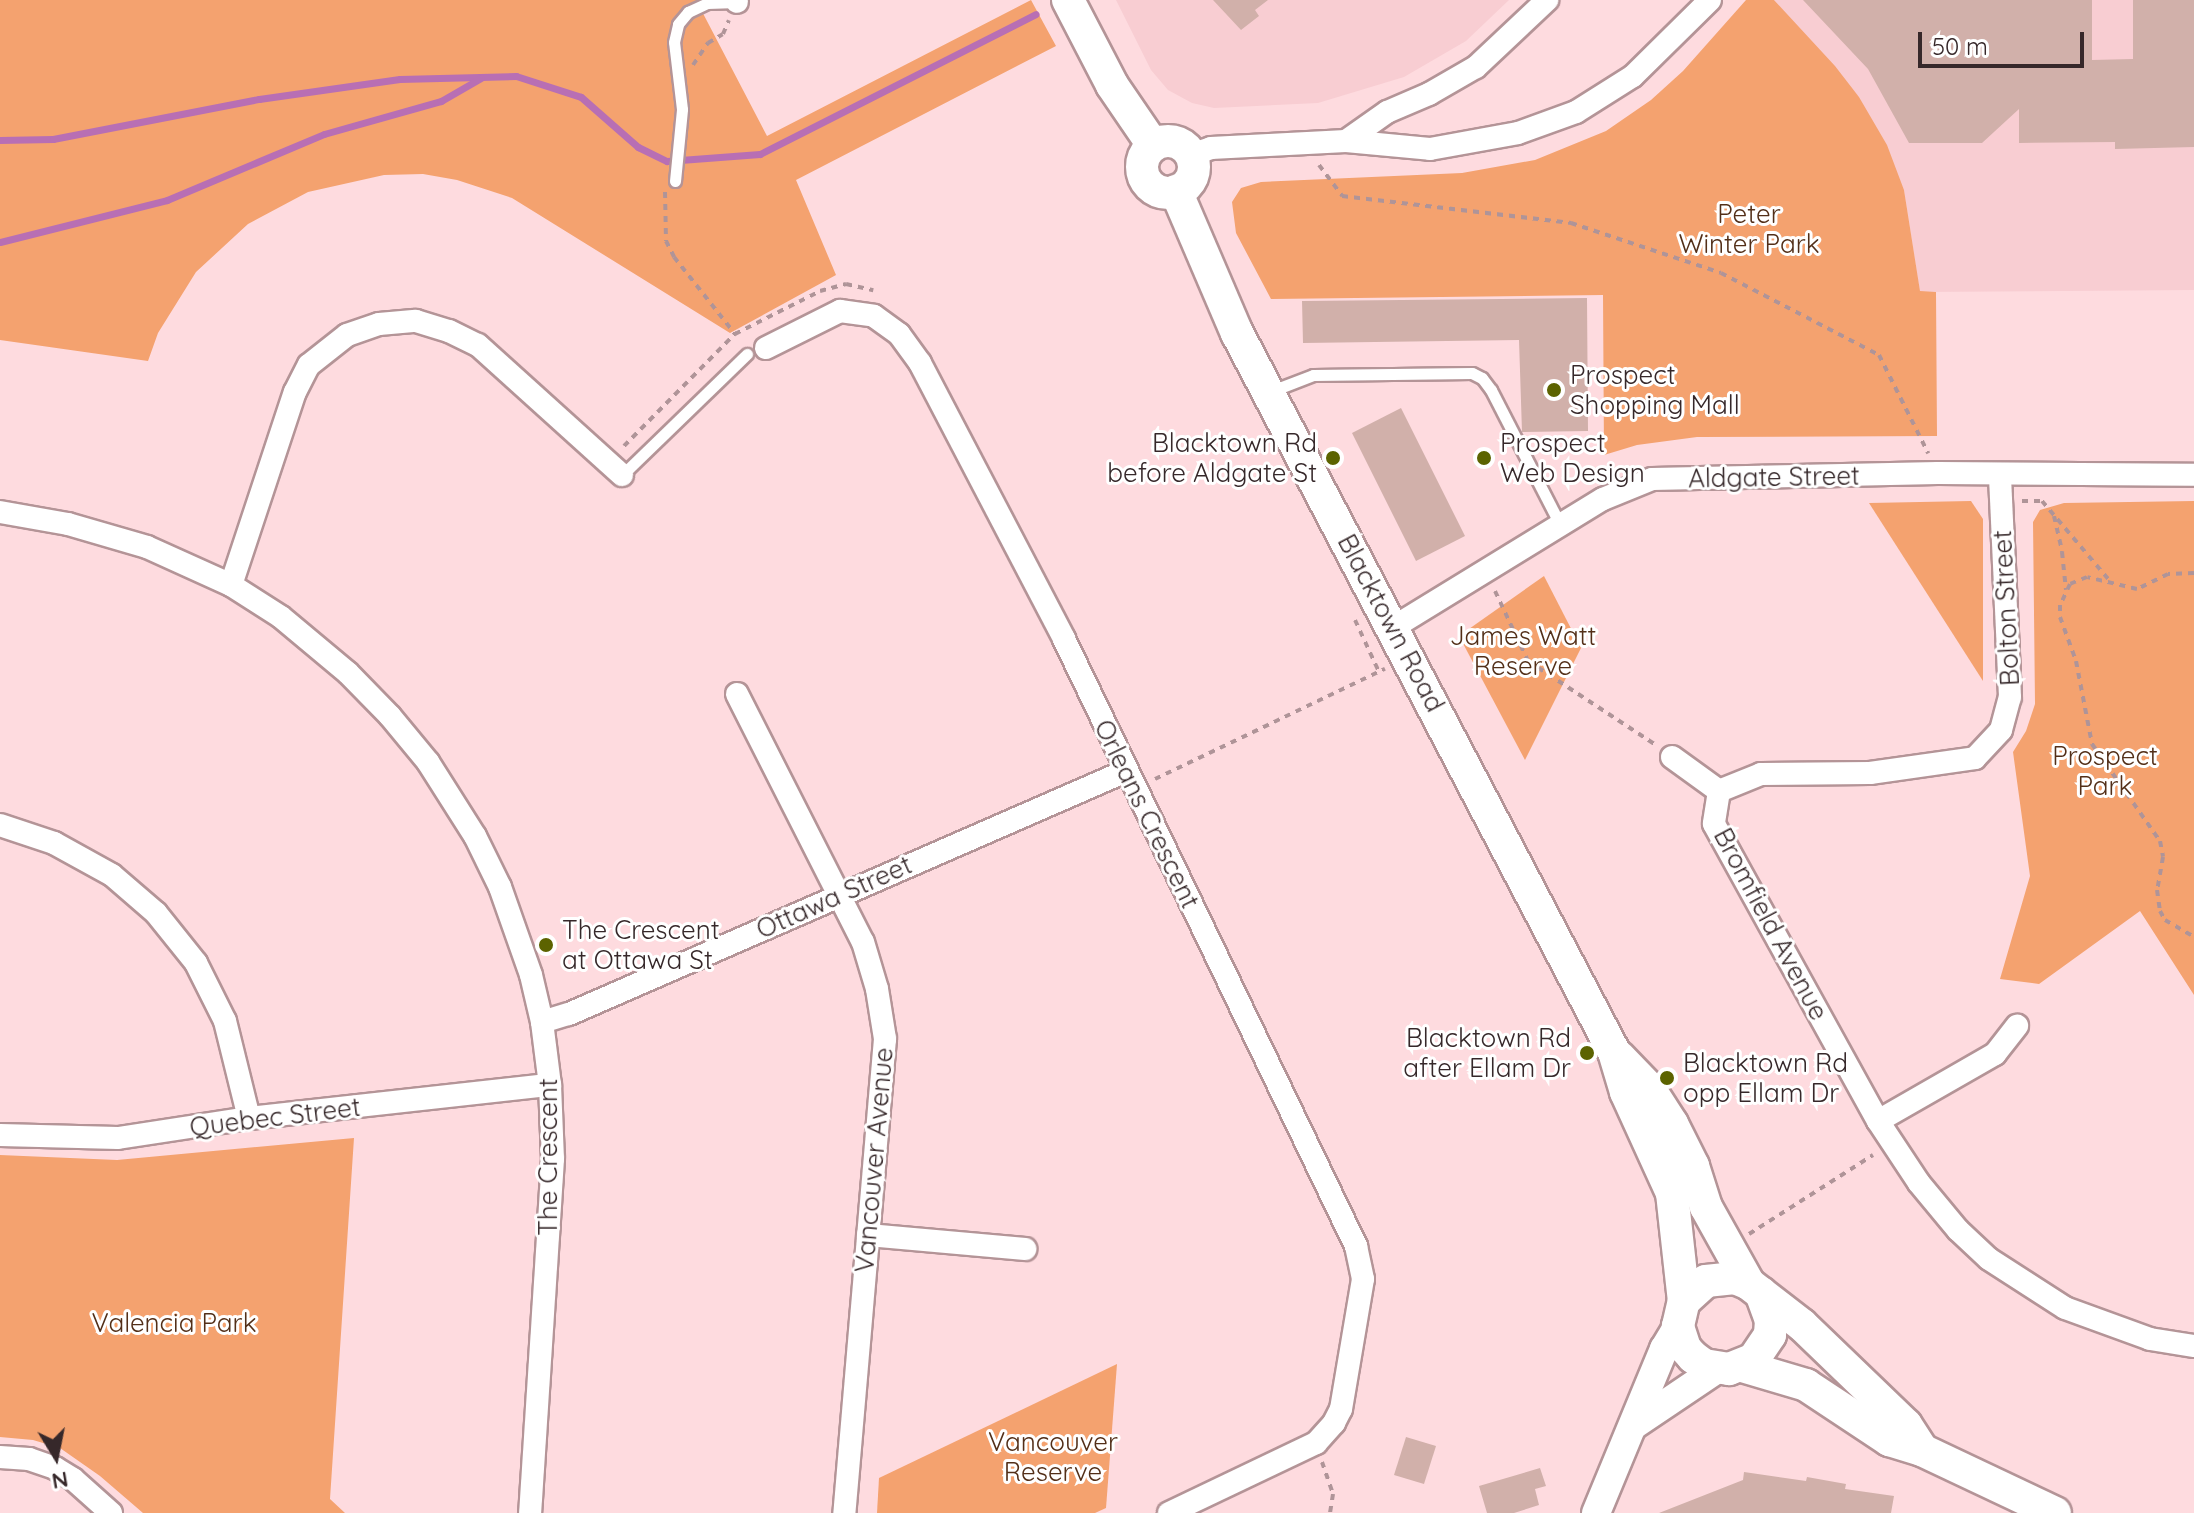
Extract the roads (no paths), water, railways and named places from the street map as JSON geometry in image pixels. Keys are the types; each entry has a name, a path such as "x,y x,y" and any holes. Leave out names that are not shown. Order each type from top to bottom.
{"main road":[{"path":"1068,0 1112,85 1153,145"},
{"path":"1161,141 1178,143 1191,155 1194,163 1190,180 1176,191 1160,191 1146,182 1143,158 1153,145 1161,141"},
{"name":"Blacktown Road","path":"1176,191 1237,333 1394,627 1614,1052 1626,1092 1672,1193 1681,1313"},
{"name":"Blacktown Road","path":"1614,1052 1649,1088 1672,1124 1693,1166 1706,1207 1755,1288 1802,1325 1906,1425 1922,1450"},
{"path":"1720,1277 1755,1288 1768,1306 1770,1335 1754,1359 1729,1368 1693,1357 1685,1348 1681,1313 1693,1289 1720,1277"},
{"name":"Blacktown Road","path":"1729,1368 1806,1385 1889,1440 1922,1450 2055,1513"}],"street":[{"path":"1346,141 1387,112 1429,94 1476,67 1547,0"},
{"path":"1191,155 1211,148 1346,141 1430,149 1477,143 1550,123 1576,112 1633,76 1710,0"},
{"name":"Orleans Crescent","path":"756,351 840,311 874,316 899,334 920,363 1064,639 1356,1246 1363,1279 1341,1409 1316,1443 1169,1513"},
{"path":"231,585 295,392 309,365 347,335 379,324 416,321 449,331 478,345 615,469"},
{"name":"Aldgate Street","path":"1394,627 1603,499 1652,479 1938,473 2194,475"},
{"name":"Bolton Street","path":"1719,791 1761,774 1870,773 1975,758 2001,730 2010,697 2000,475"},
{"name":"The Crescent","path":"0,512 68,524 147,547 231,585 281,617 348,673 428,762 475,836 500,887 531,975 542,1022 550,1085 553,1159 530,1513"},
{"name":"Vancouver Avenue","path":"737,694 863,942 877,989 885,1039 844,1513"},
{"path":"1672,757 1719,791"},
{"name":"Ottawa Street","path":"542,1022 569,1014 841,894 1130,780"},
{"name":"Bromfield Avenue","path":"1719,791 1714,824 1878,1121 1958,1230 2019,1281 2065,1308 2150,1339 2194,1346"},
{"path":"0,825 54,843 112,875 156,913 196,963 225,1021 249,1118"},
{"path":"1878,1121 1995,1054 2017,1026"},
{"name":"Quebec Street","path":"0,1135 94,1140 249,1118 550,1085"},
{"path":"868,1235 1025,1249"},
{"path":"1596,1513 1681,1313"},
{"path":"1634,1425 1729,1368"},
{"path":"0,1457 29,1459 55,1468 73,1479 111,1513"}],"lane":[{"path":"675,181 682,109 674,42 678,24 688,12 707,3 737,1"},
{"path":"615,469 756,351"},
{"path":"1268,392 1313,375 1472,373 1482,378 1503,410 1560,524"}],"waterway":[{"path":"0,140 53,139 259,99 400,79 516,76 581,97 638,147 667,161 760,154 1036,14"},
{"path":"0,242 167,200 324,134 441,101 481,78"}],"place":[{"name":"Prospect Shopping Mall","path":"1554,390"},
{"name":"Blacktown Rd before Aldgate St","path":"1333,458"},
{"name":"Prospect Web Design","path":"1484,458"},
{"name":"The Crescent at Ottawa St","path":"546,945"},
{"name":"Blacktown Rd after Ellam Dr","path":"1587,1053"},
{"name":"Blacktown Rd opp Ellam Dr","path":"1667,1078"}],"park label":[{"name":"Peter Winter Park","path":"1749,229"},
{"name":"James Watt Reserve","path":"1523,651"},
{"name":"Prospect Park","path":"2105,771"},
{"name":"Valencia Park","path":"174,1323"},
{"name":"Vancouver Reserve","path":"1053,1457"}]}
